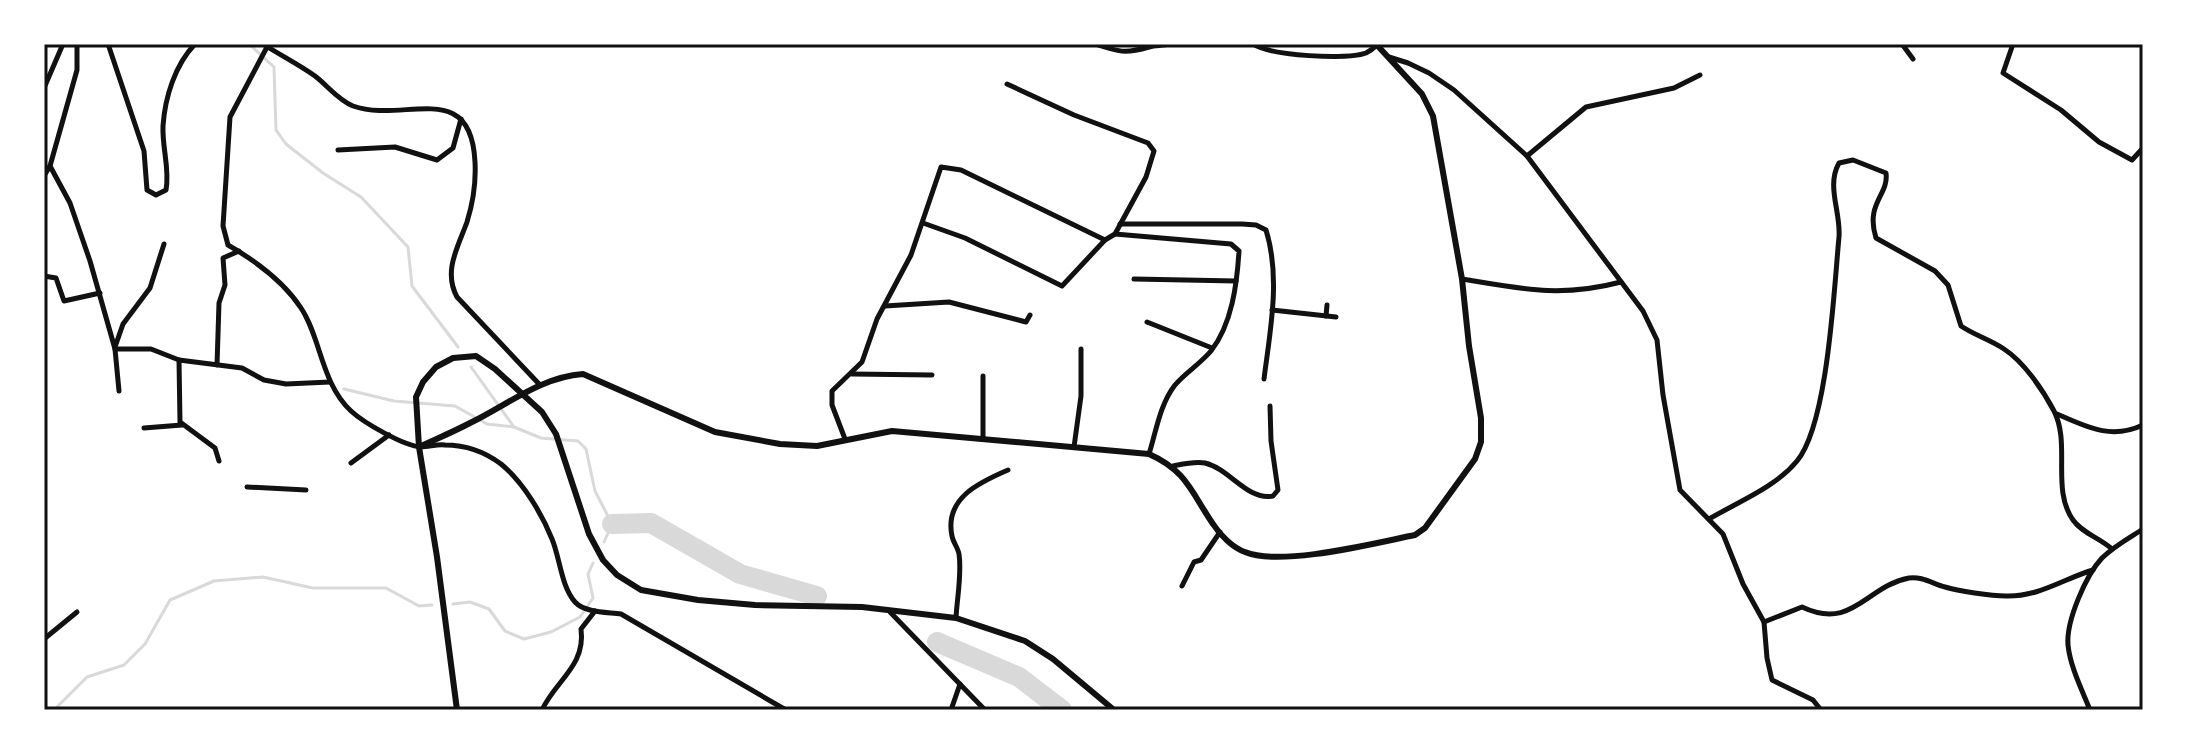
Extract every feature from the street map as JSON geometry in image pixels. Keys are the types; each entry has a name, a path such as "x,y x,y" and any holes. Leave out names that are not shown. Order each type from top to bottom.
{"street":[{"path":"44,88 63,44"},
{"path":"44,176 50,166 77,70 77,44"},
{"path":"108,44 144,151 147,190 156,195 166,190 168,180 163,126 170,87 183,58 195,44"},
{"path":"1095,44 1118,52 1137,52 1152,45 1169,44"},
{"path":"419,447 538,386 561,376 583,374 715,432 780,444 817,446 892,431 1149,454 1173,466 1193,488 1220,532 1243,552 1264,557 1303,554 1415,535 1425,528 1475,459 1481,442 1481,418 1462,279 1430,105 1376,45 1365,53 1309,55 1271,53 1253,44"},
{"path":"1902,44 1913,59"},
{"path":"2013,44 2003,73 2061,110 2099,142 2132,160 2143,148"},
{"path":"538,386 457,297 452,287 453,257 466,222 475,182 473,143 468,127 461,118 454,111 435,108 379,112 349,105 308,71 265,45 230,117 223,226 228,245 276,281 301,308 330,382 351,411 389,435 419,447 444,444 462,447 479,451 502,465 520,484 552,539 568,590 576,603 594,611 621,614 786,710"},
{"path":"1388,57 1429,73 1454,90 1527,156 1643,311 1657,340 1663,395 1680,490 1723,534 1743,584 1764,622 1772,680 1813,700 1821,710"},
{"path":"1527,156 1586,107 1674,88 1700,75"},
{"path":"923,223 965,238 1062,286 1105,240 1115,234 1152,165 1154,151 1148,143 1074,115 1007,84"},
{"path":"338,150 395,147 437,160 453,148 461,118"},
{"path":"1709,519 1777,479 1797,461 1808,443 1823,384 1832,318 1840,220 1833,174 1839,163 1853,160 1886,173 1887,179 1872,214 1876,238 1935,271 1948,285 1961,326 2002,347 2017,360 2056,414 2066,506 2081,529 2112,549"},
{"path":"50,166 70,203 100,293 115,349 119,391"},
{"path":"845,439 830,399 832,391 862,362 884,306 911,255 941,167 961,170 1105,240"},
{"path":"1120,224 1242,224 1256,225 1266,230 1272,251 1272,310 1264,379"},
{"path":"1115,234 1231,244 1239,251 1236,281 1223,330 1212,348 1174,386 1164,404 1149,454"},
{"path":"115,349 123,324 150,288 164,244"},
{"path":"217,365 219,303 225,285 223,258 239,251"},
{"path":"44,276 56,278 64,301 100,293"},
{"path":"1134,279 1236,281"},
{"path":"1462,279 1532,291 1563,292 1590,290 1621,282"},
{"path":"884,306 949,302 1026,322 1030,315"},
{"path":"1326,316 1327,305"},
{"path":"1272,310 1336,317"},
{"path":"1147,322 1212,348"},
{"path":"115,349 151,349 179,360 242,368 264,380 286,384 330,382"},
{"path":"1074,447 1081,396 1081,349"},
{"path":"457,710 419,447 416,397 423,382 436,367 453,358 476,356 542,412 556,434 589,534 603,560 617,575 641,590 740,604 862,607 956,618 1025,641 1053,659 1114,710"},
{"path":"179,360 178,398 183,425"},
{"path":"851,374 932,375"},
{"path":"983,376 983,439"},
{"path":"1173,466 1206,463 1220,469 1254,494 1264,498 1273,496 1278,490 1270,406"},
{"path":"2056,414 2104,433 2128,432 2143,425"},
{"path":"144,428 183,425 215,448 219,461"},
{"path":"351,463 389,435"},
{"path":"956,618 959,554 952,536 952,522 958,500 969,489 1008,470"},
{"path":"247,487 306,490"},
{"path":"2090,710 2068,644 2068,632 2093,570 2112,549 2143,529"},
{"path":"1182,586 1194,562 1201,560 1220,532"},
{"path":"1764,622 1802,607 1824,615 1839,613 1893,583 1912,578 1947,588 2004,597 2044,591 2093,570"},
{"path":"542,710 569,675 583,644 581,629 594,611"},
{"path":"44,639 77,612"},
{"path":"890,612 985,710"},
{"path":"951,710 960,684"}],"waterway":[{"path":"249,44 274,67 276,130 286,144 361,197 408,247 412,286 458,347"},
{"path":"471,367 514,427 541,438 578,441 586,449 595,491 612,524 604,542"},
{"path":"344,389 394,401 455,406 487,424 514,427"},
{"path":"612,524 651,523 740,574 817,596"},
{"path":"453,604 470,602 489,609 505,631 524,639 551,632 580,617 593,598 588,574 593,563"},
{"path":"54,710 87,677 124,665 145,644 170,600 214,581 263,577 313,588 386,588 419,606 432,605"},
{"path":"937,642 1019,677 1062,710"}]}
